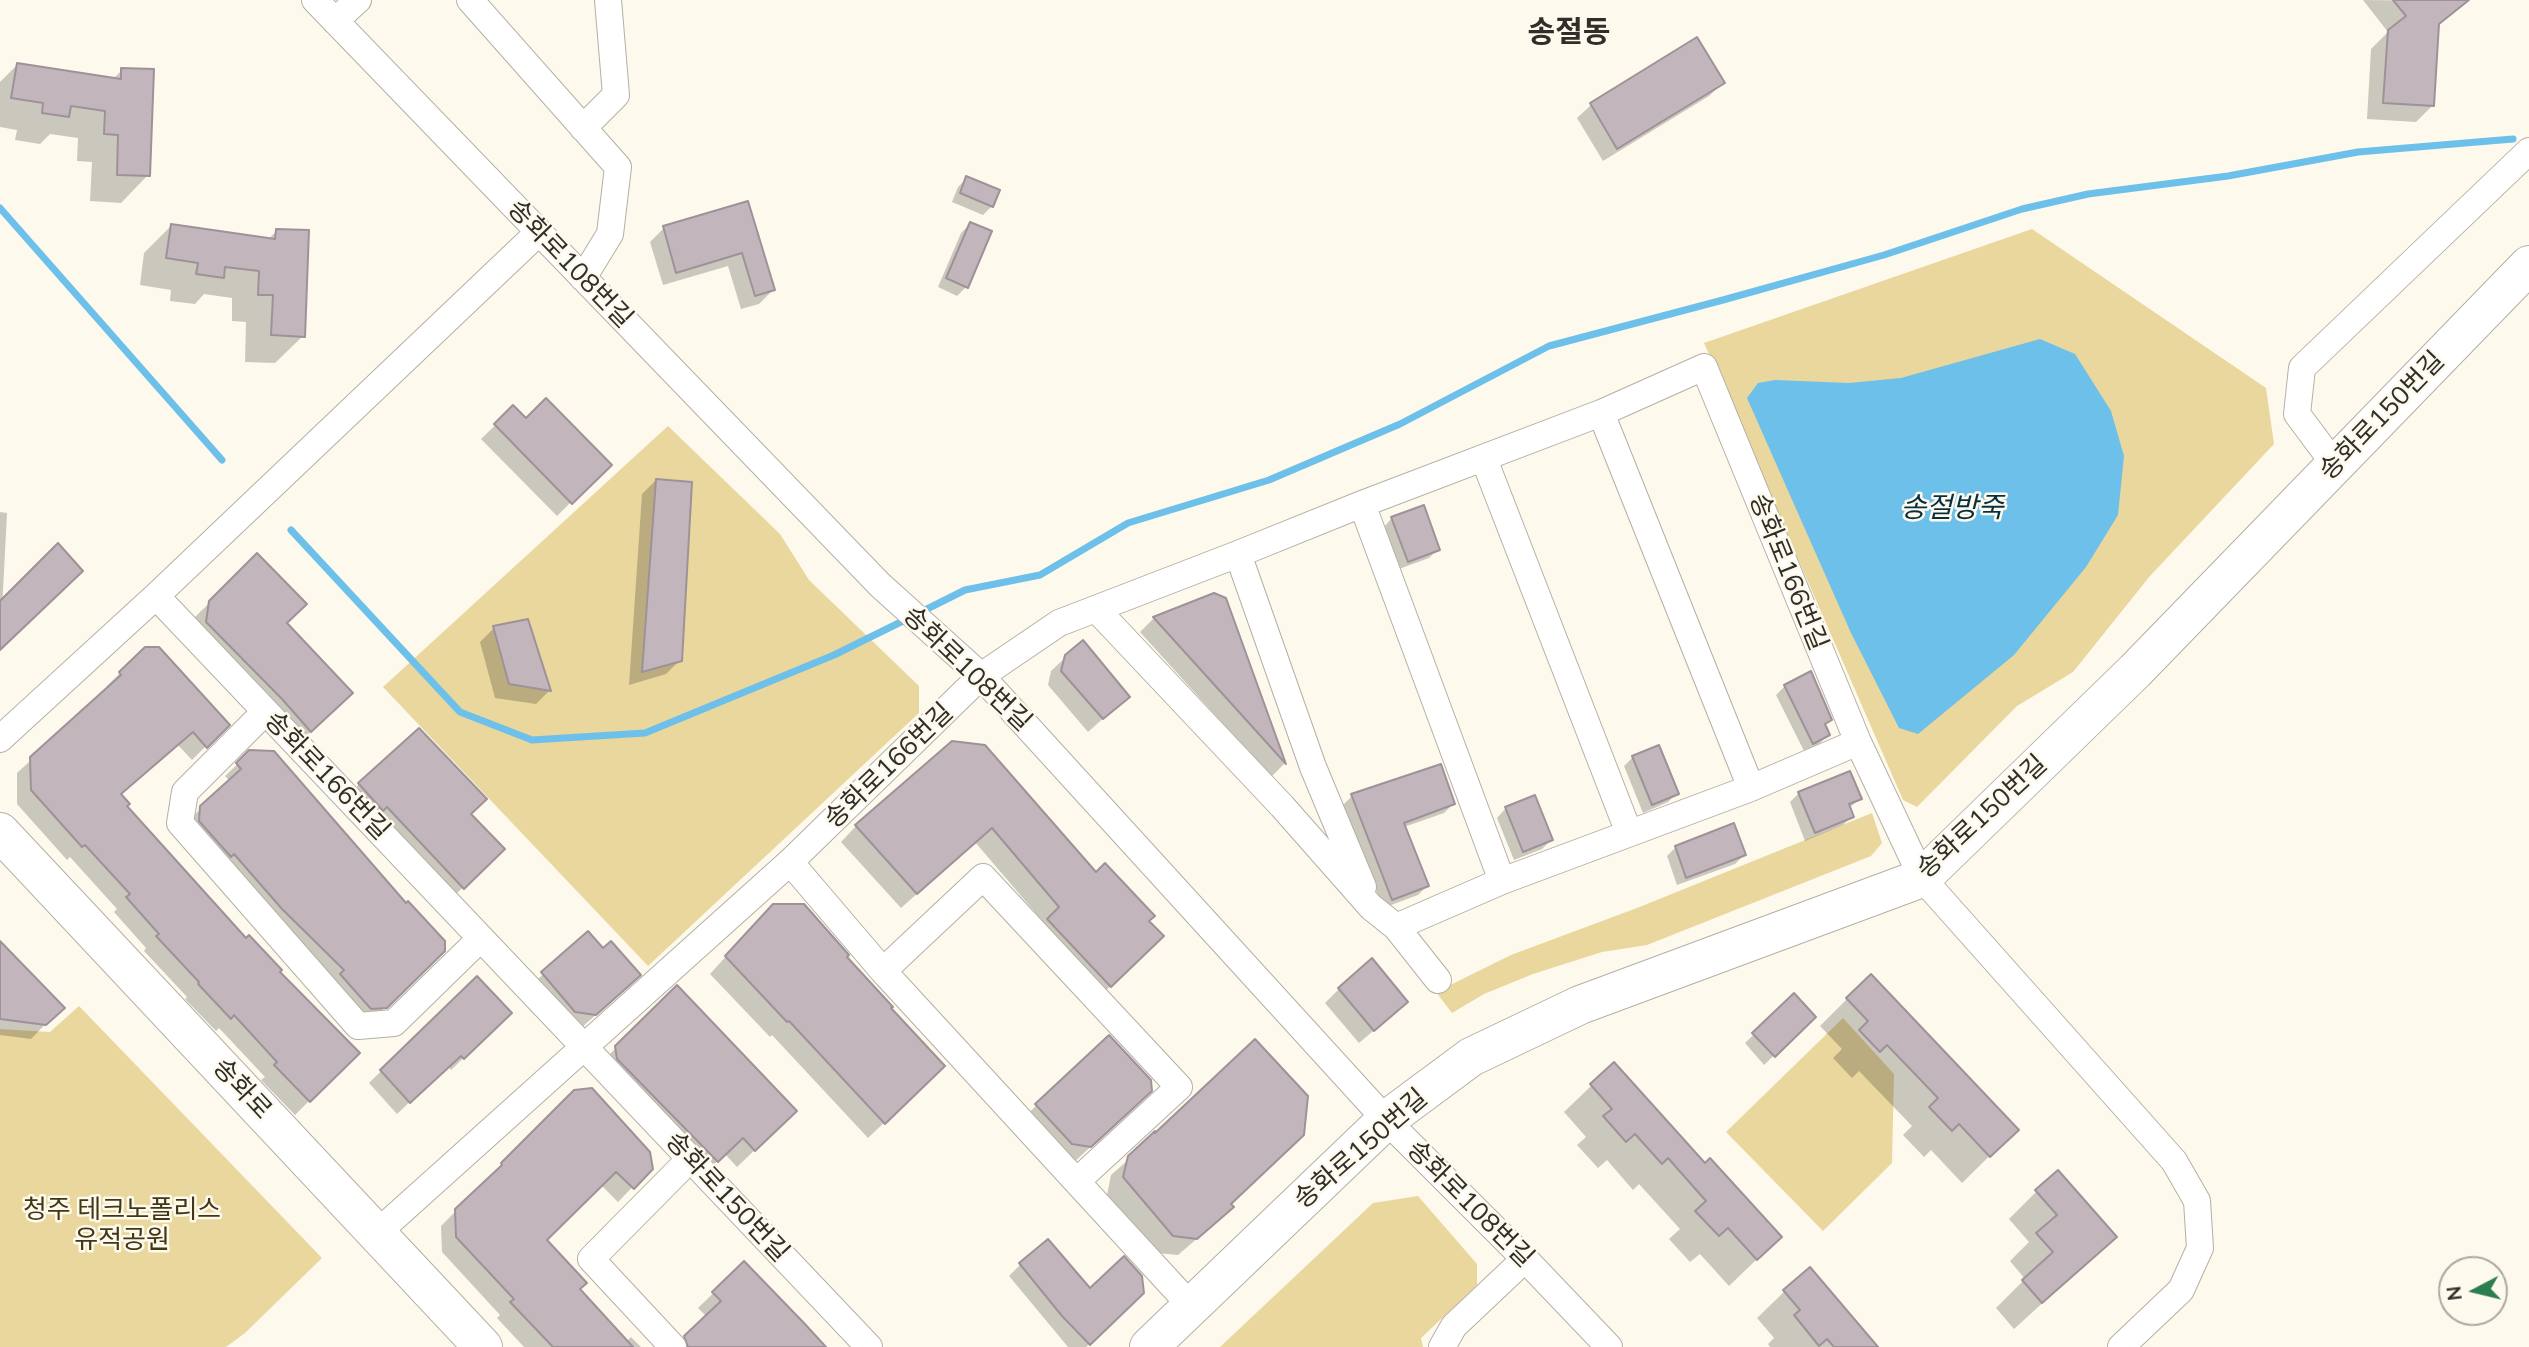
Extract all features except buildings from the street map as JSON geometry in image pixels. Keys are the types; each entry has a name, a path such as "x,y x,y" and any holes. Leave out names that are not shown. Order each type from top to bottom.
{"street":[{"name":"송화로108번길","path":"315,0 880,585 981,676 1386,1120 1609,1347"},
{"path":"335,21 358,0"},
{"path":"470,0 618,167 610,234 583,278"},
{"path":"583,128 616,95 608,0"},
{"path":"2335,465 2297,414 2302,368 2529,152"},
{"path":"0,739 156,596 539,232"},
{"name":"송화로150번길","path":"1149,1347 1386,1120 1471,1057 1580,1005 1922,878 2135,671 2529,265"},
{"name":"송화로166번길","path":"377,1233 790,862 981,676 1059,623 1601,413 1704,367 1858,742 1922,878 2174,1161 2197,1201 2200,1248 2181,1290 2121,1347"},
{"path":"1601,413 1751,788"},
{"path":"1484,459 1629,833"},
{"path":"1362,504 1502,881"},
{"path":"1238,554 1313,767 1371,908"},
{"name":"송화로166번길","path":"156,596 585,1048"},
{"path":"1096,609 1282,806 1371,908 1396,927 1438,980"},
{"path":"265,712 185,792 180,823 358,1026 394,1023 481,938"},
{"path":"1396,927 1502,881 1751,788 1858,742"},
{"path":"1282,806 1300,807 1309,799 1313,767"},
{"name":"송화로","path":"0,832 483,1347"},
{"path":"790,862 883,971 1191,1306"},
{"path":"883,971 983,877 1180,1087 1077,1181"},
{"name":"송화로150번길","path":"585,1048 869,1347"},
{"path":"673,1347 590,1259 690,1159"},
{"path":"1442,1347 1454,1326 1525,1259"}],"green space":[{"path":"2032,229 2266,388 2274,444 2150,576 2073,672 2017,706 1917,807 1903,800 1704,343"},
{"path":"668,426 780,534 809,580 919,686 919,713 648,966 383,687"},
{"path":"1872,813 1882,843 1871,856 1647,945 1602,952 1533,974 1484,994 1452,1013 1436,992 1511,955 1637,908"},
{"name":"청주 테크노폴리스 유적공원","path":"79,1006 322,1258 245,1333 226,1347 0,1347 0,1029 50,1032"},
{"path":"1843,1018 1894,1074 1892,1163 1823,1231 1726,1132"},
{"path":"1418,1196 1477,1264 1477,1285 1421,1338 1423,1347 1220,1347 1373,1203"}],"water":[{"name":"송절방죽","path":"2040,339 2075,354 2111,411 2124,456 2118,515 2086,567 2014,655 1918,734 1899,728 1851,633 1747,398 1758,383 1775,380 1849,383 1901,378"}],"waterway":[{"path":"921,612 965,590 1040,575 1128,523 1269,480 1400,424 1549,346 1884,255 2022,209 2088,194 2228,176 2358,152 2513,139"},
{"path":"0,208 222,460"},
{"path":"291,530 460,712 532,740 645,733 834,655 907,619"}],"district":[{"name":"송절동","path":"1569,33"}]}
